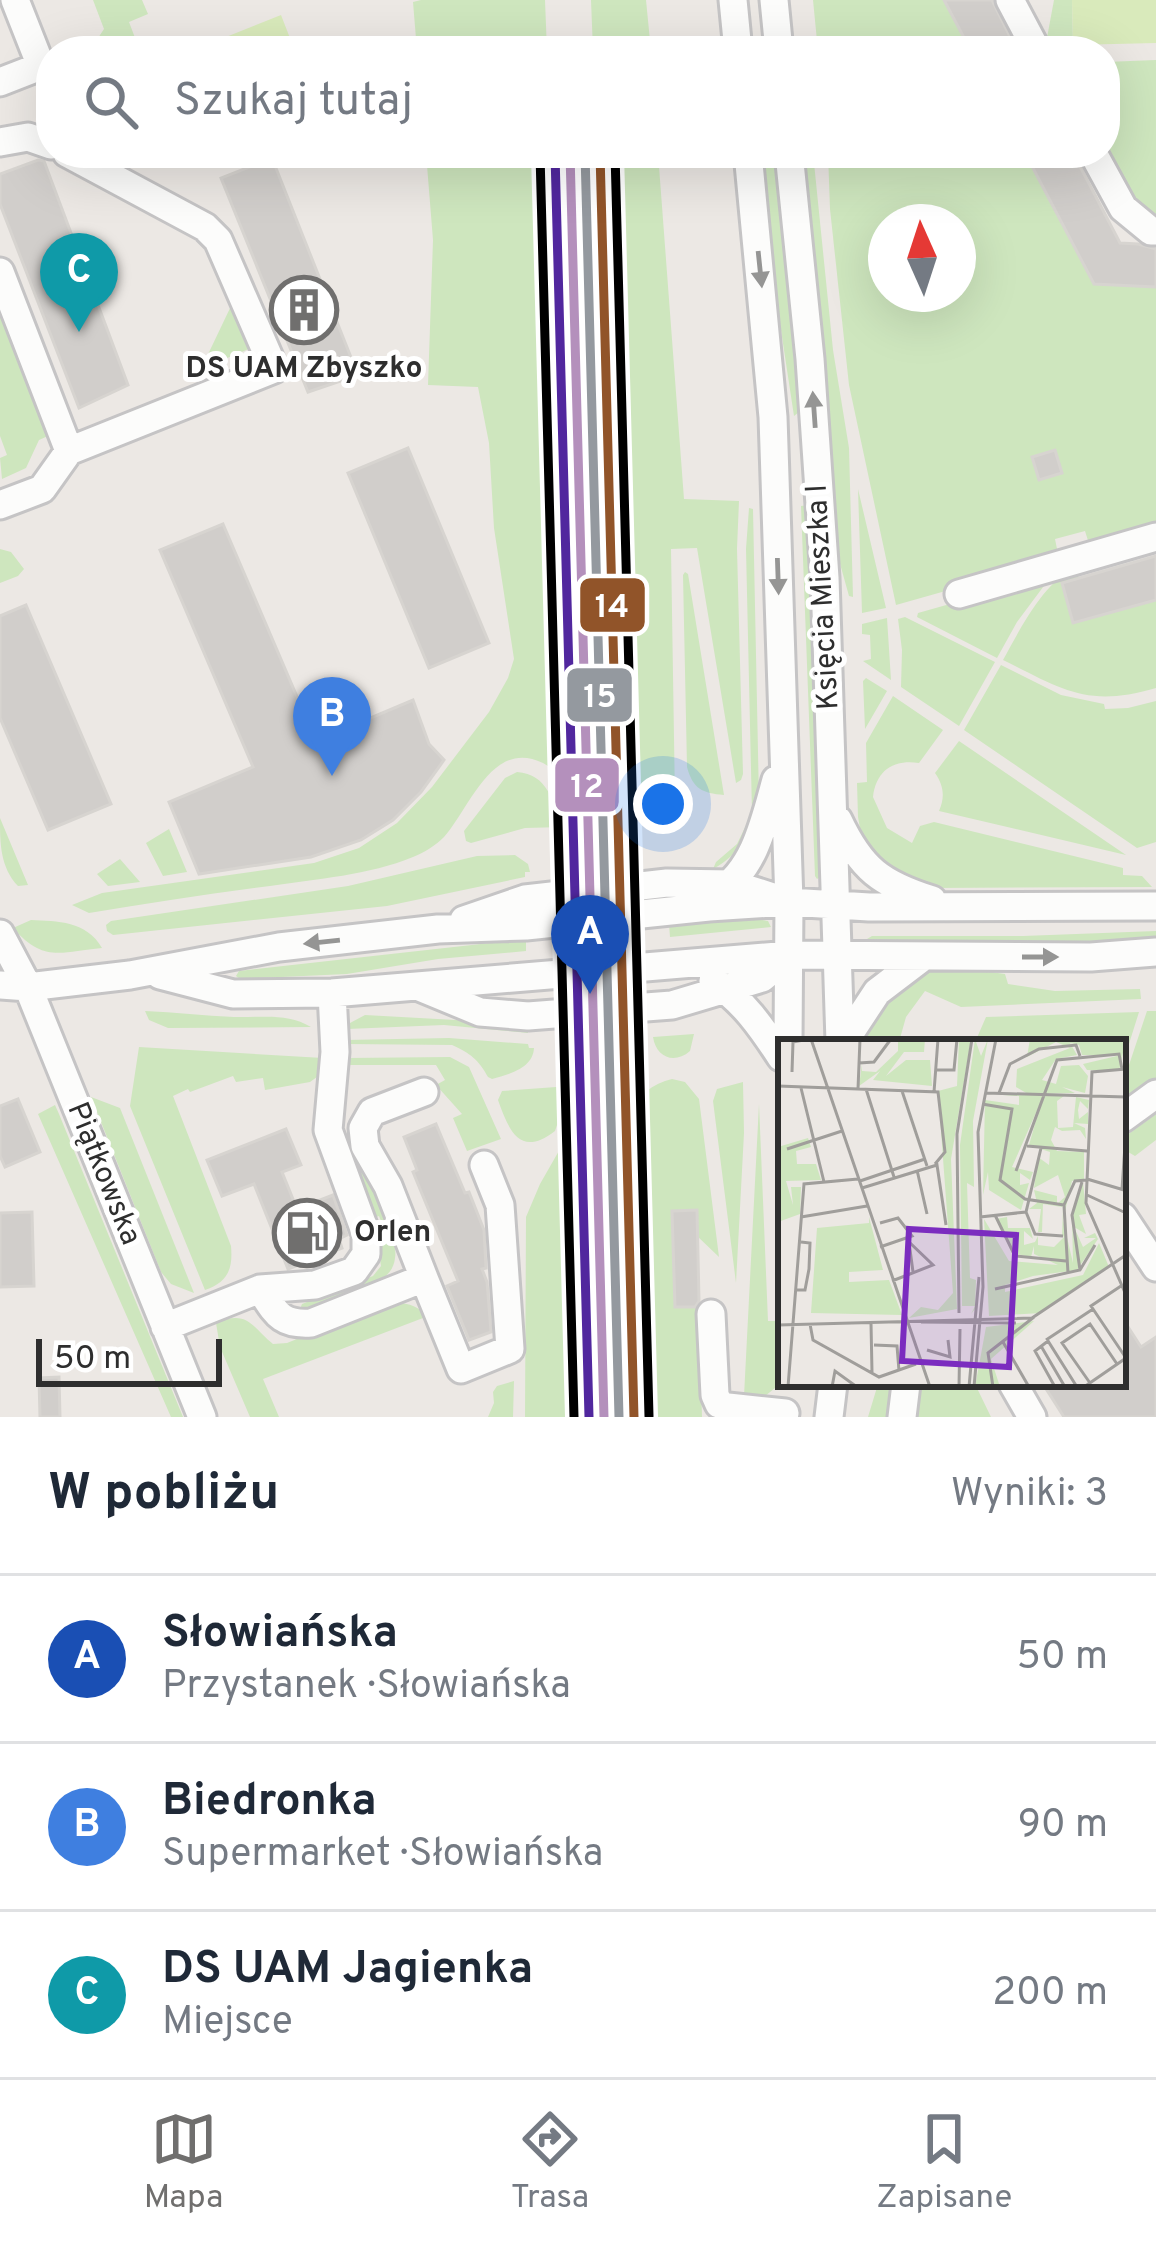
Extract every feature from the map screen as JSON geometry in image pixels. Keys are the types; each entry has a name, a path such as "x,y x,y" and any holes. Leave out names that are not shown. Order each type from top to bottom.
{"street":[{"path":"15,0 36,53"},
{"path":"733,0 737,36"},
{"path":"774,0 778,36"},
{"path":"1010,0 1029,36"},
{"path":"0,82 36,68"},
{"path":"0,142 36,140"},
{"path":"0,505 42,489 63,459 274,369 218,240 205,227 95,168"},
{"name":"Księcia Mieszka I","path":"749,168 773,417 789,902 788,1039"},
{"name":"Księcia Mieszka I","path":"791,168 821,511 842,1039"},
{"path":"1101,168 1123,208 1156,231"},
{"path":"0,272 63,459"},
{"path":"959,594 1156,537"},
{"path":"672,911 732,884 756,846 784,750"},
{"path":"833,808 860,861 876,876 953,907"},
{"path":"14,986 150,972 279,946 438,929 667,883 732,884 789,902"},
{"path":"525,913 672,911 789,902 868,908 1156,906"},
{"name":"Piątkowska","path":"0,934 14,986 202,1417"},
{"path":"150,972 232,994 332,993 790,955 1156,952"},
{"path":"418,986 480,1012 528,1016 672,1005 762,978 790,955"},
{"path":"844,1039 877,992 923,957"},
{"path":"670,964 727,990 755,1019 778,1054"},
{"path":"165,1327 260,1289 315,1285 354,1271 366,1254 365,1234 328,1130 335,1052 332,993"},
{"path":"424,1092 372,1112 363,1128 365,1146 388,1186 461,1369 510,1349 500,1204 484,1165"},
{"path":"1126,1116 1156,1094"},
{"path":"1126,1221 1154,1258"},
{"path":"260,1289 278,1316 293,1324 311,1323 424,1278"},
{"path":"711,1314 719,1404 785,1415"},
{"path":"829,1417 833,1387"},
{"path":"902,1417 906,1387"},
{"path":"1015,1387 1032,1417"}],"green space":[{"path":"93,0 142,0 148,14 129,22 134,36 99,36 104,29"},
{"path":"545,0 546,36 416,36 413,2"},
{"path":"591,0 646,0 650,36 592,36"},
{"path":"813,0 944,0 963,36 817,36"},
{"path":"1054,0 1072,0 1073,36 1047,36"},
{"path":"1072,0 1156,0 1156,43 1120,44 1120,36 1073,36"},
{"path":"281,15 289,36 228,36"},
{"path":"1156,60 1156,217 1123,195 1111,168 1120,168 1120,61"},
{"path":"427,168 553,168 553,221 539,295 540,410 545,536 565,653 565,779 543,763 510,760 484,780 437,843 379,868 89,913 72,905 102,893 314,863 359,848 397,823 432,787 489,712 508,678 514,659 478,387 428,385 433,240"},
{"path":"599,168 659,168 684,499 739,501 743,774 736,783 697,548 671,549 675,800 669,810 655,816 626,787 617,787 617,731 630,632 624,376 602,242"},
{"path":"764,168 775,168 777,179 799,412 794,416"},
{"path":"804,168 815,168 833,350 849,448 853,597 837,553"},
{"path":"829,168 1033,168 1094,284 1156,287 1156,532 1091,550 1085,531 1055,539 1059,559 896,605 849,385"},
{"path":"232,304 251,348 201,369"},
{"path":"7,316 50,429 39,440 26,468 2,479 0,458 7,455 0,436 0,318"},
{"path":"858,489 886,608 862,613"},
{"path":"808,505 821,863 817,879 801,506"},
{"path":"749,508 753,509 759,800 745,840 713,869 737,844 752,813"},
{"path":"0,549 11,552 24,569 0,583"},
{"path":"1076,569 1079,578 1062,583 1074,623 1156,600 1156,688 1112,696 1076,693 1003,660 1044,594"},
{"path":"685,572 724,795 700,788 687,767"},
{"path":"1052,575 997,658 917,617 918,613"},
{"path":"905,617 995,662 959,726 901,687 898,619"},
{"path":"887,618 891,680 863,661 871,659 870,635 862,634 862,624"},
{"path":"1001,665 1061,695 1104,704 1105,709 1156,701 1156,842 1137,848 964,730"},
{"path":"866,678 887,691 865,729 863,681"},
{"path":"893,696 943,730 919,763 894,765 878,780 873,797 887,828 912,843 920,826 934,822 1123,868 1123,875 1142,876 1152,887 931,888 891,875 862,839 857,783 867,782 866,743"},
{"path":"959,741 1126,855 939,811 943,792 935,773"},
{"path":"517,772 543,784 563,827 525,828 466,841 464,831 505,778"},
{"path":"0,818 28,885 18,886 4,863"},
{"path":"169,829 187,872 163,876 146,843"},
{"path":"515,855 528,864 530,872 525,877 387,906 113,935 107,931 111,921 348,886 477,856"},
{"path":"120,859 140,882 108,886 97,874"},
{"path":"738,916 768,921 771,927 670,937 669,924"},
{"path":"31,920 80,928 102,948 44,951 13,928"},
{"path":"1156,931 1156,939 1089,944 885,944 867,939 872,936"},
{"path":"526,939 526,951 347,974 236,976 239,971"},
{"path":"922,972 1005,974 1008,984 1055,991 1140,989 1141,999 961,1007 925,991 906,1017 900,1039 867,1039 878,1004"},
{"path":"145,1011 283,1018 311,1027 168,1028 149,1020"},
{"path":"1147,1011 1156,1011 1156,1079 1126,1100 1126,1074"},
{"path":"1139,1012 1126,1053 1126,1039 976,1039 986,1017"},
{"path":"365,1015 528,1024 528,1033 444,1025 347,1029"},
{"path":"694,1034 690,1051 672,1058 658,1050 653,1037"},
{"path":"449,1038 528,1044 534,1048 533,1055 525,1065 492,1079 473,1058 452,1045 345,1044 345,1040"},
{"path":"139,1047 323,1058 317,1077 310,1082 265,1090 263,1078 236,1082 233,1076 173,1096 231,1246 227,1274 205,1290 130,1106"},
{"path":"450,1057 469,1067 501,1139 467,1151 453,1118 462,1114 436,1085 445,1080 436,1065 347,1065 347,1058"},
{"path":"672,1079 685,1082 699,1099 719,1257 672,1212 675,1306 699,1307 702,1417 634,1417 626,1112 646,1091"},
{"path":"743,1082 736,1283 713,1101 717,1089"},
{"path":"570,1086 555,1131 533,1142 512,1131 498,1100 502,1091"},
{"path":"91,1097 120,1108 194,1293 171,1284 161,1272"},
{"path":"759,1104 768,1321 778,1321 778,1338 775,1388 760,1400 744,1396"},
{"path":"55,1105 183,1417 171,1417 38,1114"},
{"path":"1156,1114 1156,1140 1135,1156 1126,1151 1126,1136"},
{"path":"341,1127 384,1210 395,1245 394,1262 380,1281 305,1311 300,1309 302,1304 373,1276 381,1266 377,1242 387,1236 379,1216 369,1220"},
{"path":"580,1134 587,1417 525,1417 526,1217 560,1149"},
{"path":"389,1302 423,1312 436,1346 423,1318 263,1379 279,1417 250,1417 220,1347 216,1323 243,1319 273,1344 287,1343"},
{"path":"514,1381 513,1417 488,1417 497,1386"},
{"path":"877,1387 900,1387 897,1417 868,1417"},
{"path":"912,1387 976,1387 991,1417 909,1417"}],"building":[{"path":"944,0 992,0 1010,36 963,36"},
{"path":"36,161 36,168 47,168 128,385 79,408 0,204 0,174"},
{"name":"DS UAM Zbyszko","path":"246,168 276,168 358,375 308,392 221,178"},
{"path":"1033,168 1081,168 1120,243 1156,249 1156,287 1094,284"},
{"path":"408,448 489,643 429,668 348,473"},
{"path":"1055,450 1062,473 1039,480 1032,457"},
{"path":"223,524 316,741 413,700 429,744 444,760 393,820 361,840 311,857 199,874 169,802 253,767 160,550"},
{"path":"1156,556 1156,600 1073,623 1062,583"},
{"path":"26,605 111,804 48,830 0,718 0,616"},
{"path":"18,1099 40,1152 5,1167 0,1156 0,1106"},
{"path":"436,1124 484,1230 486,1268 482,1269 491,1332 469,1340 447,1286 458,1281 413,1172 417,1170 404,1137"},
{"path":"286,1129 301,1165 282,1172 297,1209 333,1195 347,1235 339,1239 342,1248 288,1269 254,1184 222,1196 207,1160"},
{"path":"697,1210 699,1301 695,1307 675,1307 672,1211"},
{"path":"32,1212 34,1286 0,1287 0,1213"},
{"path":"1126,1324 1141,1347 1156,1337 1156,1417 1064,1417 1045,1387 1126,1387"},
{"path":"59,1377 60,1417 40,1417 39,1378"}],"waterway":[{"path":"580,1134 587,1417"}],"transit line":[{"path":"540,168 574,1417"},
{"path":"555,168 589,1417"},
{"name":"12","path":"570,168 604,1417"},
{"name":"15","path":"585,168 619,1417"},
{"name":"14","path":"600,168 634,1417"},
{"path":"615,168 649,1416"}],"place":[{"name":"DS UAM Zbyszko","path":"304,310"},
{"name":"DS UAM Jagienka","path":"79,332"},
{"name":"Biedronka","path":"332,776"},
{"name":"Słowiańska","path":"590,994"},
{"name":"Orlen","path":"307,1233"}]}
